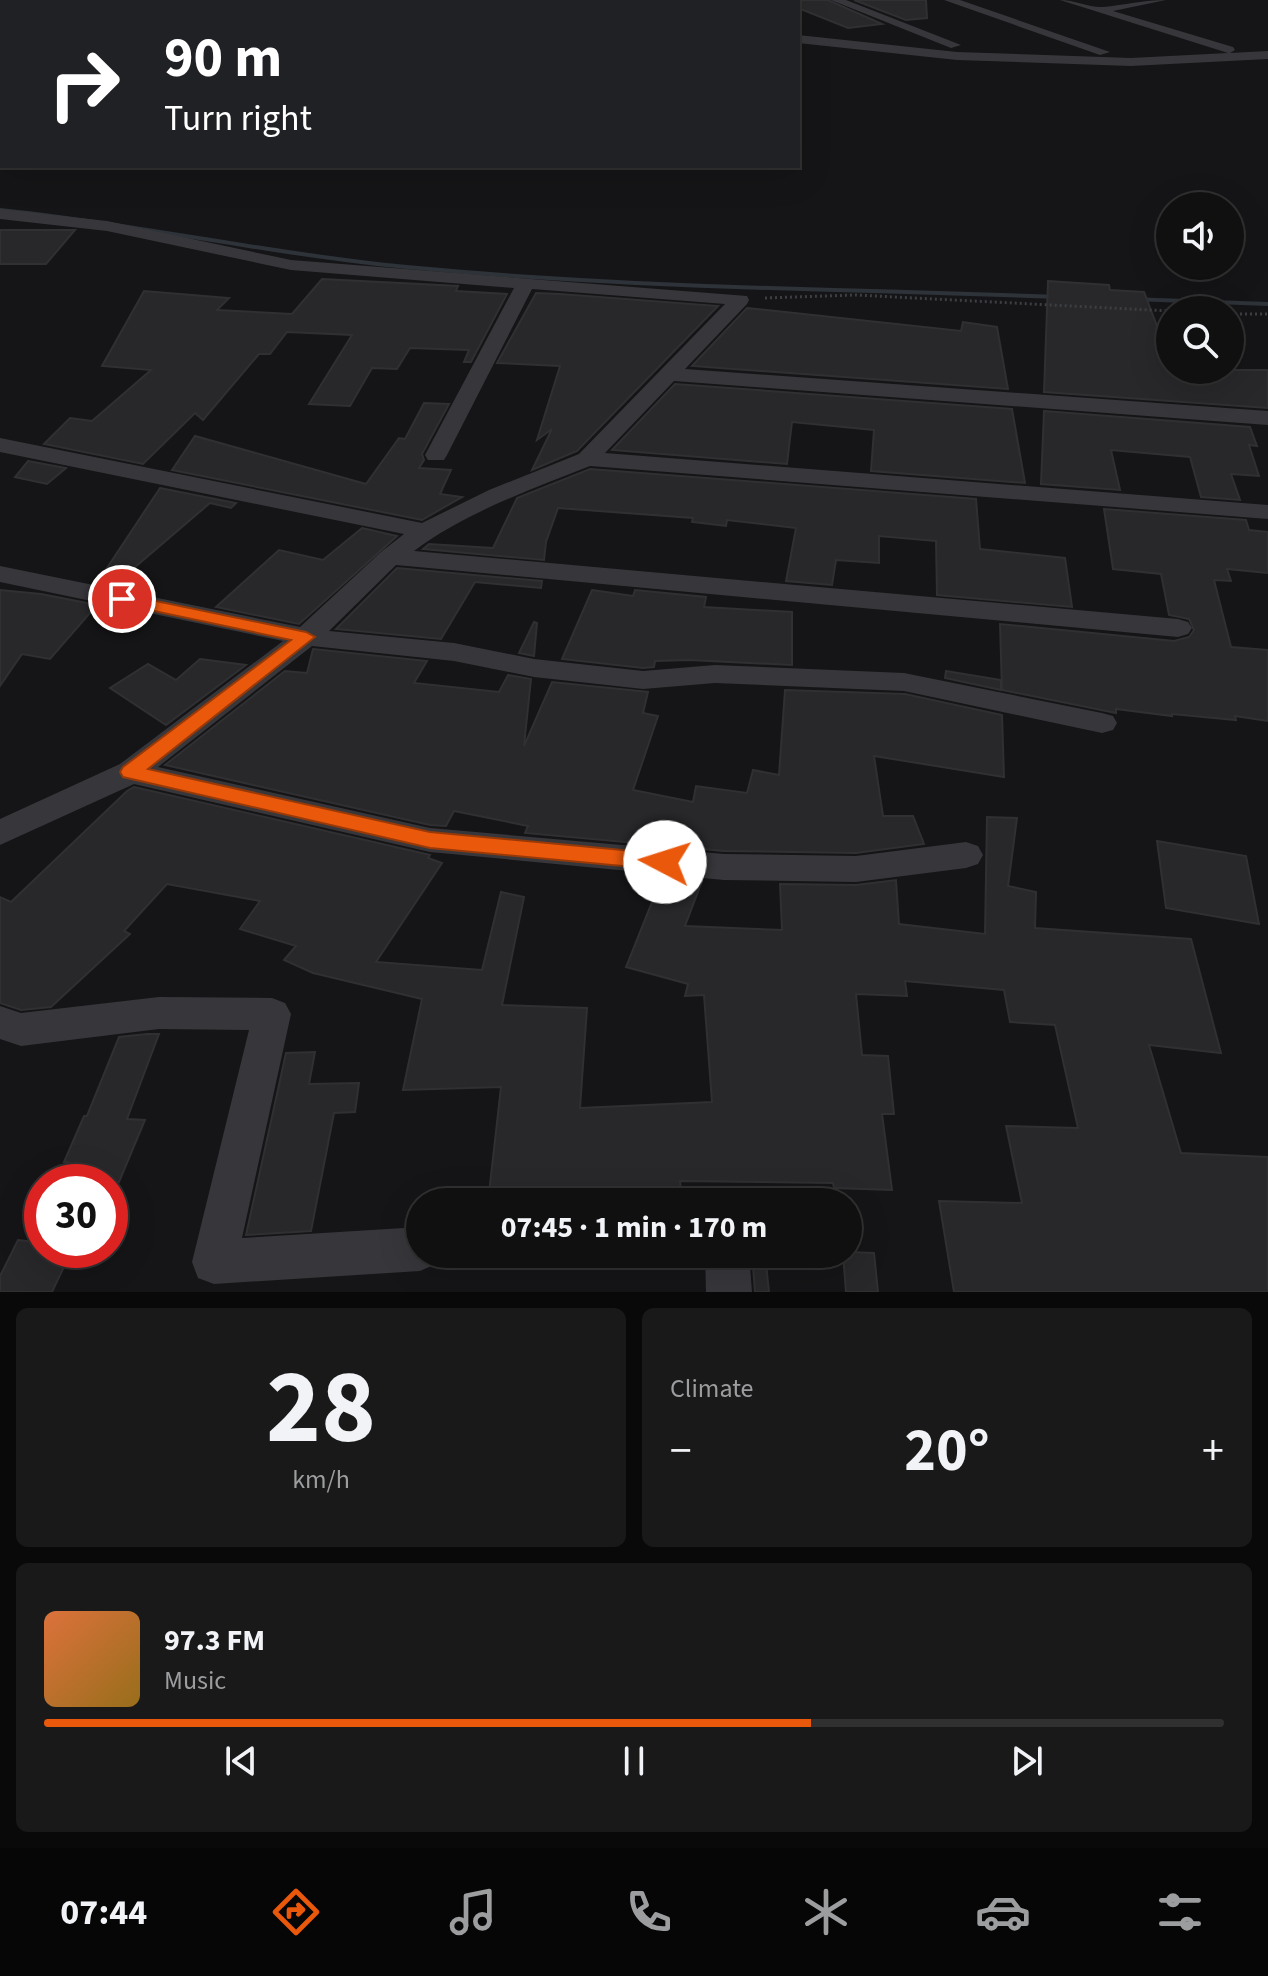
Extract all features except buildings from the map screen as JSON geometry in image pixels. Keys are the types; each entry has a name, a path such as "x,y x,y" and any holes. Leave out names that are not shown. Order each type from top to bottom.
{"street":[{"path":"836,0 986,57"},
{"path":"949,0 1131,62"},
{"path":"1065,0 1249,56"},
{"path":"1098,10 1161,0"},
{"path":"800,36 986,57 1131,62 1268,55"},
{"path":"0,214 107,226 291,265 740,300"},
{"path":"436,455 526,283"},
{"path":"0,833 131,772 306,637 390,557 425,531 497,495 587,459 740,300"},
{"path":"666,374 1268,418"},
{"path":"0,445 425,531"},
{"path":"587,459 1268,512"},
{"path":"390,557 1178,628"},
{"path":"0,574 306,637 454,652 534,668 643,680 715,674 904,682 1102,723"},
{"path":"131,772 446,842 724,867 856,869 966,855"},
{"path":"0,1022 21,1030 159,1013 272,1014 214,1262 406,1250"},
{"path":"728,1268 729,1292"}],"path":[{"path":"740,300 855,295 1156,310"},
{"path":"1244,314 1268,314"}],"waterway":[{"path":"0,210 102,222 356,262 488,274 651,283 1060,297"},
{"path":"1133,299 1268,304"}],"route":[{"path":"122,599 306,637 131,772 430,840 665,862"}]}
